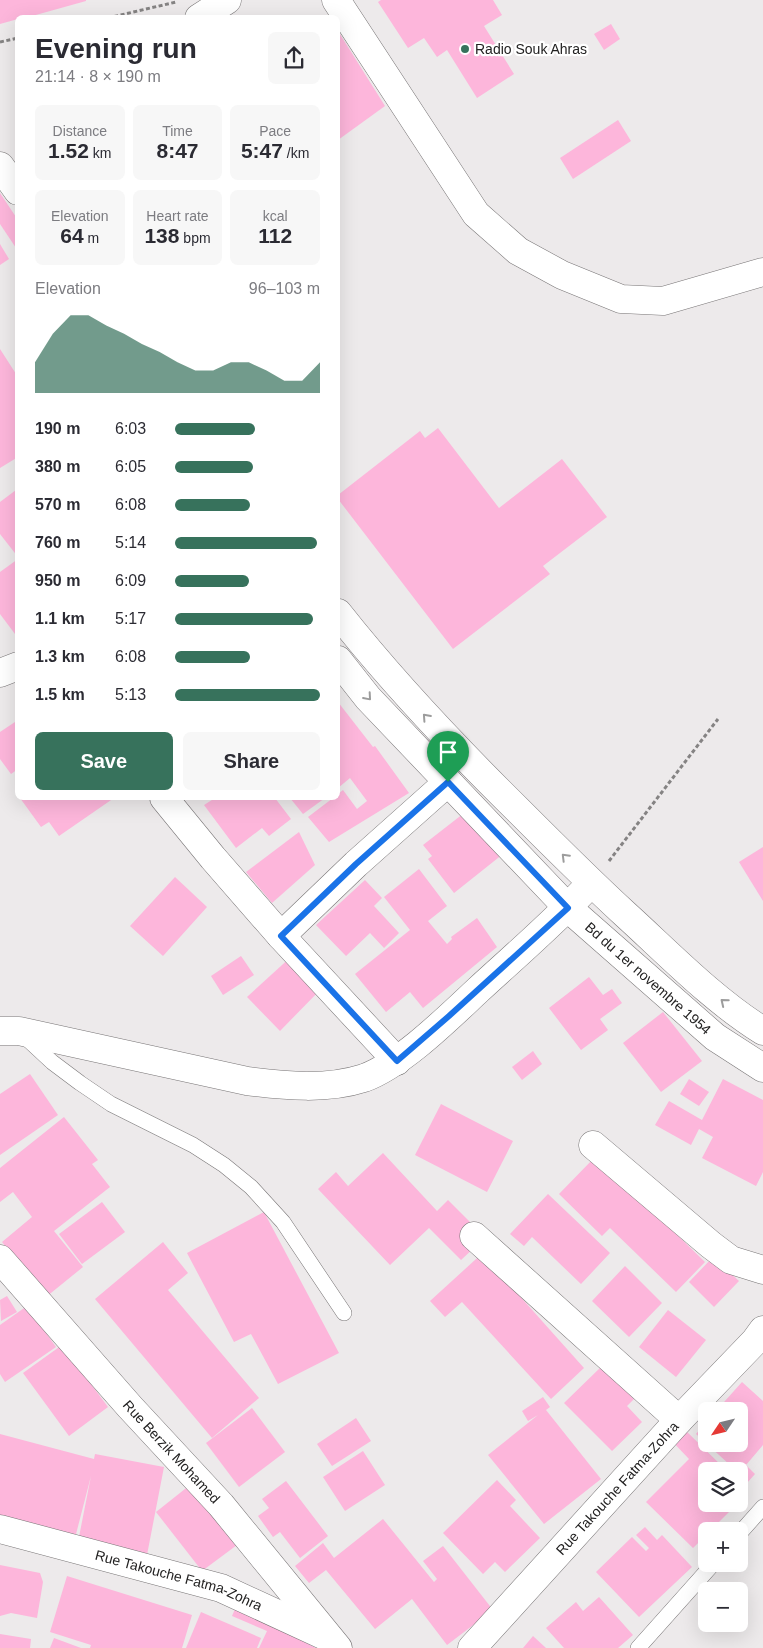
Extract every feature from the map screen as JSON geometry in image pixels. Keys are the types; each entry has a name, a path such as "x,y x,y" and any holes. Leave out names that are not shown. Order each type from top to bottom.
{"street":[{"path":"188,10 227,0"},
{"path":"336,0 476,214 518,250 562,275 621,299 662,301 763,272"},
{"path":"0,166 15,186"},
{"path":"340,616 375,660 435,727 592,883 712,993 746,1020 763,1030"},
{"name":"Bd du 1er novembre 1954","path":"340,663 368,698 568,908 715,1037 763,1068"},
{"path":"0,673 15,667"},
{"path":"281,936 356,864 448,782"},
{"path":"168,800 213,858 281,936 397,1061"},
{"path":"10,1031 247,1081 280,1085 339,1084 365,1077 397,1061 568,908 592,883"},
{"path":"593,1145 710,1245 732,1260 763,1270"},
{"path":"474,1236 679,1420"},
{"name":"Rue Berzik Mohamed","path":"0,1259 130,1407 221,1505 339,1645"},
{"name":"Rue Takouche Fatma-Zohra","path":"472,1648 679,1420 755,1341 763,1330"},
{"name":"Rue Takouche Fatma-Zohra","path":"0,1529 221,1588 339,1645"}],"lane":[{"path":"10,1031 80,1084 111,1104 193,1145 224,1165 251,1187 283,1222 344,1312"},
{"path":"748,1524 763,1507"},
{"path":"638,1648 706,1572"}],"path":[{"path":"138,15 188,10"},
{"path":"0,42 15,39"},
{"path":"592,883 718,719"}],"building":[{"path":"0,0 86,0 36,15 15,15 15,20 0,24"},
{"name":"Radio Souk Ahras","path":"381,0 493,0 502,15 484,26 514,74 477,98 447,50 437,57 424,38 408,48 378,2"},
{"path":"611,24 620,39 604,50 594,34"},
{"path":"340,34 385,106 340,139"},
{"path":"618,120 631,141 573,179 560,158"},
{"path":"0,193 15,216 15,246 0,224"},
{"path":"0,244 9,259 0,265"},
{"path":"0,349 15,372 15,459 0,468"},
{"path":"438,428 499,508 562,459 607,517 543,566 550,574 453,649 340,502 340,493 420,431 425,438"},
{"path":"15,491 15,553 0,534 0,502"},
{"path":"15,561 15,634 0,614 0,572"},
{"path":"340,705 373,747 375,746 409,793 329,842 308,817 330,800 340,800 340,792 343,790 357,809 367,801 350,778 340,786"},
{"path":"15,722 15,771 11,774 0,759 0,732"},
{"path":"21,800 111,800 59,836 49,822 41,827"},
{"path":"212,800 277,800 291,819 269,836 262,828 236,848 204,805"},
{"path":"292,800 322,800 303,814"},
{"path":"468,810 503,854 454,893 428,859 432,856 423,845"},
{"path":"299,832 315,865 272,903 246,872"},
{"path":"763,847 763,901 739,862"},
{"path":"419,869 447,906 428,921 447,944 452,939 451,937 477,918 497,947 423,1008 410,992 386,1012 355,974 410,930 384,897"},
{"path":"175,877 207,907 163,956 130,926"},
{"path":"365,880 382,898 374,906 399,933 384,948 370,933 346,956 316,925"},
{"path":"293,955 322,988 280,1031 247,997"},
{"path":"241,956 254,975 223,995 211,976"},
{"path":"589,977 603,995 612,989 622,1003 600,1019 608,1030 581,1050 549,1008"},
{"path":"663,1012 702,1061 661,1092 623,1043"},
{"path":"533,1051 542,1064 522,1080 512,1067"},
{"path":"30,1074 58,1115 0,1155 0,1094"},
{"path":"689,1079 709,1092 699,1106 680,1094"},
{"path":"723,1079 763,1100 763,1172 756,1186 702,1158 713,1137 699,1129 691,1145 655,1125 669,1101 702,1120"},
{"path":"441,1104 513,1141 487,1192 415,1155"},
{"path":"64,1117 98,1160 92,1164 110,1187 54,1231 83,1267 46,1297 2,1242 32,1217 13,1192 0,1202 0,1168"},
{"path":"383,1153 437,1211 448,1200 472,1224 476,1246 461,1260 429,1228 390,1265 318,1189 336,1172 348,1186"},
{"path":"596,1156 705,1262 676,1292 610,1228 602,1236 559,1194"},
{"path":"548,1194 610,1253 581,1284 532,1237 524,1246 510,1234"},
{"path":"102,1202 125,1232 82,1264 59,1234"},
{"path":"264,1212 339,1353 278,1384 251,1334 234,1342 187,1253"},
{"path":"163,1242 188,1273 168,1290 259,1398 212,1438 95,1299"},
{"path":"487,1249 509,1284 584,1368 551,1399 462,1302 445,1317 430,1301"},
{"path":"713,1257 739,1281 714,1307 689,1282"},
{"path":"625,1266 662,1303 629,1337 592,1301"},
{"path":"7,1296 17,1312 1,1321 0,1300"},
{"path":"27,1306 56,1347 5,1382 0,1374 0,1325"},
{"path":"668,1310 706,1340 676,1377 639,1347"},
{"path":"62,1345 108,1407 69,1436 23,1373"},
{"path":"602,1366 634,1399 627,1406 642,1422 612,1451 564,1403"},
{"path":"742,1382 763,1401 763,1445 748,1463 727,1462 716,1452 748,1452 748,1402 724,1402"},
{"path":"543,1397 550,1407 546,1410 601,1479 544,1524 488,1455 538,1415 528,1421 522,1411"},
{"path":"252,1408 285,1452 239,1487 206,1443"},
{"path":"356,1418 371,1441 332,1466 317,1444"},
{"path":"682,1427 698,1443 698,1452 708,1452 718,1462 698,1462 698,1512 729,1512 719,1522 698,1522 698,1543 693,1548 646,1502 689,1459 670,1439"},
{"path":"0,1434 94,1459 95,1454 164,1467 147,1555 78,1542 91,1476 75,1538 0,1519"},
{"path":"363,1451 385,1485 345,1511 323,1477"},
{"path":"748,1467 755,1474 748,1482"},
{"path":"497,1480 516,1500 510,1506 540,1538 505,1572 495,1562 483,1574 443,1533"},
{"path":"286,1481 328,1536 300,1558 280,1532 273,1537 258,1516 269,1508 262,1499"},
{"path":"190,1485 237,1545 202,1571 156,1512"},
{"path":"383,1519 434,1582 437,1579 423,1561 443,1546 493,1610 447,1645 412,1599 375,1629 326,1570 309,1583 295,1566 323,1543 334,1558"},
{"path":"645,1527 657,1540 662,1535 692,1567 639,1617 596,1572 632,1537 646,1551 649,1548 636,1535"},
{"path":"0,1565 40,1573 43,1582 37,1618 11,1613 0,1616"},
{"path":"67,1576 192,1615 182,1648 90,1648 91,1645 50,1632"},
{"path":"599,1597 633,1635 618,1648 564,1648 546,1628 576,1602 583,1611"},
{"path":"238,1602 270,1624 316,1648 259,1648 267,1631 232,1616"},
{"path":"201,1612 261,1638 257,1648 186,1648"},
{"path":"0,1634 31,1639 30,1648 0,1648"},
{"path":"533,1636 546,1648 523,1648"},
{"path":"54,1638 81,1648 50,1648"}],"place":[{"name":"Radio Souk Ahras","path":"465,49"}],"route":[{"path":"448,782 568,908 397,1061 281,936 356,864 448,782"}]}
